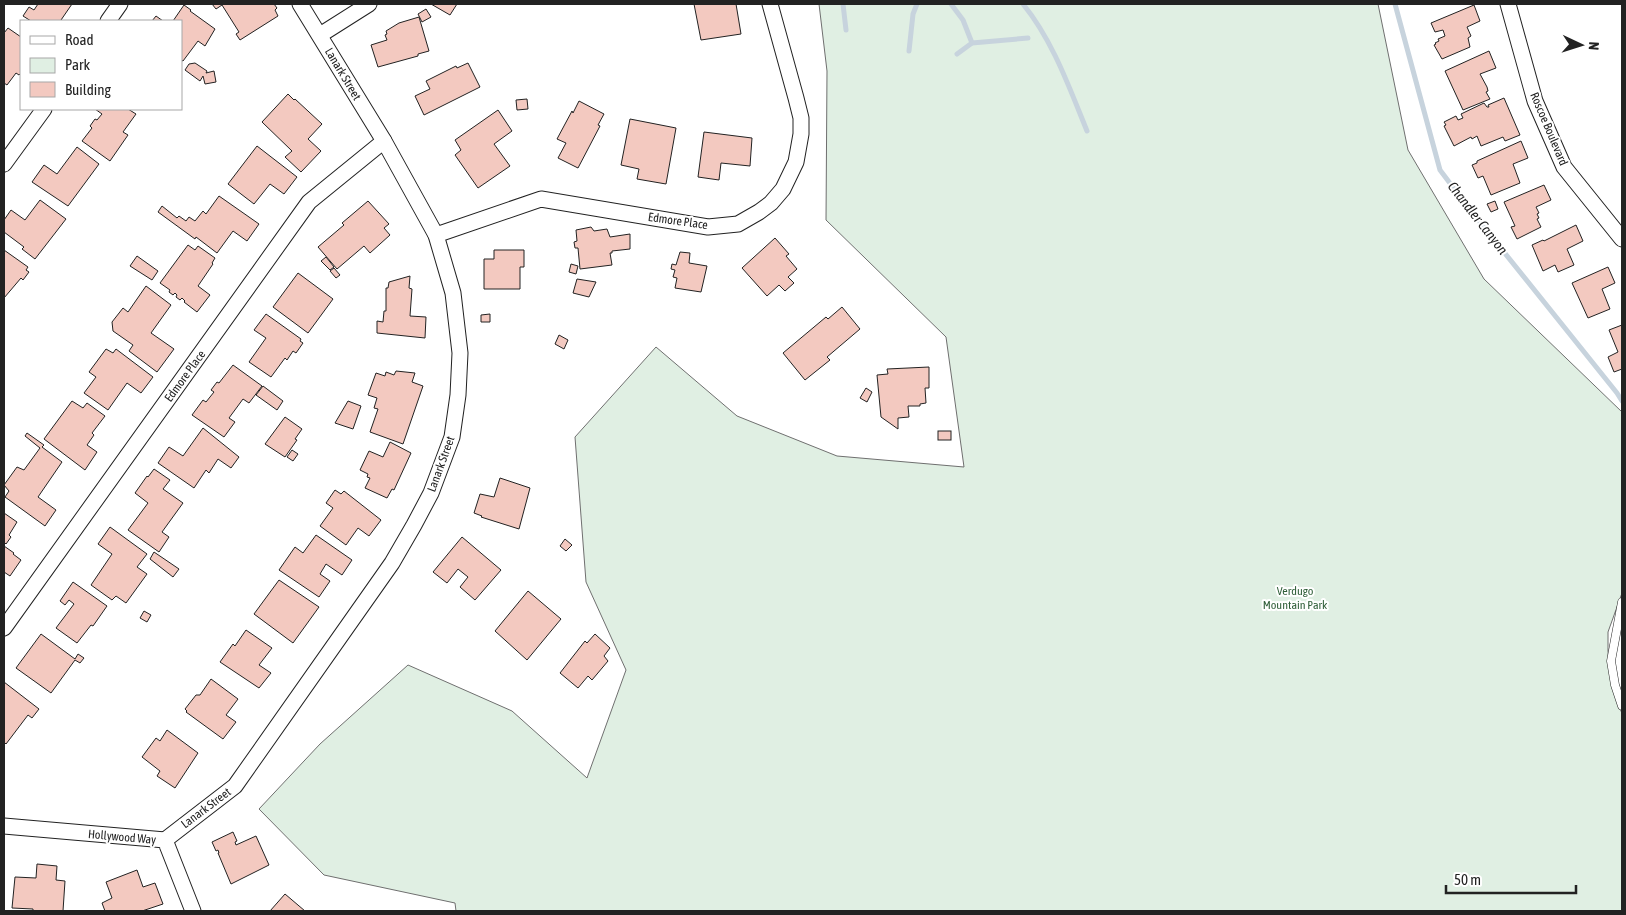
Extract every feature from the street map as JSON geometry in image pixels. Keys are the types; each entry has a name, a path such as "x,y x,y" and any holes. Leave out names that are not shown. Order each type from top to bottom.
{"street":[{"path":"109,20 120,4"},
{"name":"Lanark Street","path":"164,840 235,786 392,563 431,493 452,437 458,395 460,353 453,293 436,235 384,141 300,4"},
{"path":"320,35 369,4"},
{"name":"Edmore Place","path":"436,235 541,199 708,227 738,224 759,212 782,189 796,162 801,134 801,118 770,4"},
{"name":"Roscoe Boulevard","path":"1508,4 1536,101 1564,167 1622,239"},
{"path":"4,164 43,110"},
{"name":"Edmore Place","path":"4,628 310,202 384,141"},
{"name":"Hollywood Way","path":"4,826 164,840 193,911"}],"lane":[{"path":"1622,602 1610,661 1622,706"}],"green space":[{"name":"Verdugo Mountain Park","path":"819,4 1378,4 1408,150 1484,279 1622,412 1622,593 1608,632 1608,651 1609,666 1622,714 1622,911 456,911 455,903 324,875 259,809 320,744 408,665 512,711 587,778 626,670 586,582 575,437 656,347 737,416 837,456 964,467 946,337 826,220 827,71"}],"building":[{"path":"38,4 72,4 61,20 29,20 23,16 29,7 34,10"},
{"path":"212,4 274,4 277,8 275,10 278,16 240,40 236,34 239,32 222,5 216,9"},
{"path":"431,4 457,4 450,15"},
{"path":"694,4 736,4 741,34 701,40"},
{"path":"184,5 215,29 205,46 198,41 183,61 182,20 174,20"},
{"path":"1474,5 1480,21 1467,27 1471,36 1468,38 1470,47 1442,59 1434,45 1439,41 1438,39 1445,36 1443,30 1435,32 1431,23"},
{"path":"426,9 431,17 422,22 418,14"},
{"path":"156,16 162,20 153,20"},
{"path":"419,17 429,51 378,67 371,45 387,40 386,31 399,23"},
{"path":"8,28 20,36 20,74 16,73 7,85 4,83 4,33"},
{"path":"1489,51 1496,68 1480,74 1487,87 1488,91 1486,92 1490,99 1463,110 1445,71"},
{"path":"195,63 207,71 206,73 214,71 216,82 205,84 203,76 200,81 185,70 189,64"},
{"path":"468,63 480,87 424,115 415,96 430,89 426,81 456,66 457,68"},
{"path":"288,94 322,124 308,139 321,151 301,172 285,157 292,151 262,122"},
{"path":"1504,98 1520,135 1505,141 1503,137 1481,146 1477,136 1472,139 1471,137 1454,146 1444,126 1446,125 1444,122 1456,116 1458,120 1463,118 1461,114 1484,103 1489,107 1488,105"},
{"path":"527,99 528,109 517,110 516,100"},
{"path":"579,101 604,114 598,125 600,126 578,168 558,158 566,143 557,139"},
{"path":"96,110 130,110 136,114 123,132 128,135 110,161 82,141 92,128 90,126 95,119 97,120 102,114"},
{"path":"498,110 512,131 494,144 510,166 478,188 455,155 461,150 455,140"},
{"path":"630,119 676,128 666,184 637,179 639,169 621,165"},
{"path":"704,132 752,138 750,166 721,163 719,180 698,177"},
{"path":"1521,141 1528,158 1513,164 1520,183 1491,195 1483,176 1478,178 1472,165"},
{"path":"257,146 297,177 284,194 270,184 254,204 228,184"},
{"path":"77,147 99,164 68,206 32,182 44,165 57,174"},
{"path":"1544,185 1551,200 1536,207 1539,213 1537,214 1539,218 1537,219 1541,227 1517,239 1511,227 1515,226 1504,202"},
{"path":"219,196 259,224 247,241 233,231 217,253 158,212 162,206 177,218 179,216 186,221 189,217 195,221 203,211 206,214"},
{"path":"40,200 66,219 35,259 22,249 24,247 4,232 4,220 11,210 25,220"},
{"path":"368,201 389,224 384,228 390,235 370,253 364,246 337,269 318,247"},
{"path":"1495,201 1498,209 1491,212 1487,204"},
{"path":"1576,225 1583,241 1567,249 1574,265 1558,272 1555,265 1543,271 1532,245"},
{"path":"591,227 594,231 607,229 610,237 630,234 630,249 612,251 610,253 612,265 580,269 578,248 575,248 574,242 577,241 576,230"},
{"path":"775,238 789,254 786,256 797,269 788,277 794,283 785,291 779,285 767,296 742,268"},
{"path":"188,245 195,250 198,246 215,258 198,286 210,295 197,312 184,302 182,298 180,300 176,297 175,293 173,295 169,292 170,290 160,283"},
{"path":"4,250 28,267 26,270 29,272 23,280 21,278 4,298"},
{"path":"494,250 524,250 524,267 520,267 520,289 484,289 484,259 494,259"},
{"path":"680,252 690,253 689,263 707,266 701,292 675,288 677,278 673,277 675,270 671,269 672,264 676,265"},
{"path":"137,256 158,271 152,280 130,266"},
{"path":"326,257 334,267 330,270 321,261"},
{"path":"571,264 578,266 576,274 569,272"},
{"path":"1608,267 1615,283 1602,289 1610,309 1588,318 1572,283"},
{"path":"334,268 340,275 336,278 330,271"},
{"path":"298,273 333,299 308,333 273,307"},
{"path":"410,276 409,288 412,289 410,316 426,317 425,338 377,333 377,321 383,322 384,311 386,311 386,288 388,288 389,282"},
{"path":"577,279 596,282 589,297 573,293"},
{"path":"146,286 171,305 151,333 174,349 157,372 129,351 133,345 113,331 112,322 123,308 128,312"},
{"path":"842,307 860,329 827,357 830,360 805,380 783,353 826,317 828,319"},
{"path":"266,314 301,339 300,341 303,343 296,353 293,351 287,360 285,358 271,377 249,362 266,338 254,330"},
{"path":"490,314 490,322 481,322 481,315"},
{"path":"1622,325 1622,369 1614,372 1608,357 1618,352 1609,330"},
{"path":"559,335 568,340 564,349 555,344"},
{"path":"106,349 113,353 116,349 153,377 141,393 127,383 108,410 84,393 96,377 89,372"},
{"path":"233,365 262,386 249,403 243,399 229,418 235,422 224,437 192,415 203,400 206,402 214,392 211,390"},
{"path":"929,367 929,388 925,388 926,403 920,404 920,406 908,406 909,417 898,418 898,429 881,417 877,375 888,374 887,369"},
{"path":"396,371 415,373 412,382 423,386 403,444 370,432 378,409 374,408 377,398 368,395 376,373 385,376 386,372 394,375"},
{"path":"263,386 283,401 277,410 256,395"},
{"path":"866,388 872,392 867,402 860,398"},
{"path":"72,401 83,408 87,403 105,416 92,433 94,435 87,445 97,452 85,470 44,439"},
{"path":"348,401 361,406 353,429 335,423"},
{"path":"285,417 302,429 285,457 265,444"},
{"path":"203,428 239,457 231,468 218,459 209,473 206,470 194,488 158,463 169,447 183,456"},
{"path":"938,431 951,431 951,440 938,440"},
{"path":"27,433 44,445 42,447 62,462 38,497 56,510 45,526 5,497 9,491 4,485 17,467 24,470 40,448 25,436"},
{"path":"390,442 411,453 394,490 392,489 387,498 365,488 370,478 367,477 368,474 360,470 369,451 383,457"},
{"path":"292,450 298,454 293,461 287,457"},
{"path":"154,469 170,480 163,489 183,503 162,532 169,537 159,552 128,530 148,503 135,493"},
{"path":"500,478 530,488 519,529 474,513 480,494 494,497"},
{"path":"335,490 341,494 344,491 381,520 369,536 358,528 346,545 320,526 333,508 326,503"},
{"path":"4,513 17,522 6,544 4,542"},
{"path":"110,527 147,554 137,567 147,574 126,603 116,596 112,600 91,585 112,554 98,544"},
{"path":"316,535 352,560 342,575 326,564 320,574 330,581 319,597 279,570 295,547 303,553"},
{"path":"462,537 501,570 475,600 460,587 468,577 458,569 447,583 433,572"},
{"path":"565,539 572,545 566,551 560,546"},
{"path":"4,546 21,560 10,576 4,572"},
{"path":"154,552 179,569 173,577 150,559"},
{"path":"279,580 319,607 293,643 254,614"},
{"path":"73,582 107,606 93,626 91,625 77,643 56,628 74,604 69,600 65,605 60,601"},
{"path":"528,591 561,619 527,660 495,631"},
{"path":"144,611 151,615 147,622 140,618"},
{"path":"246,630 272,648 259,665 271,673 259,688 220,662 233,644 235,646"},
{"path":"41,634 75,659 78,654 84,658 80,663 75,660 51,693 16,668"},
{"path":"595,634 610,648 604,656 608,661 592,680 588,676 578,688 560,673 585,641 587,643"},
{"path":"211,679 238,699 226,715 236,722 223,739 186,712 185,709 196,695 200,695"},
{"path":"4,682 39,709 32,718 28,715 6,744 4,742"},
{"path":"167,730 198,753 175,788 157,776 160,771 142,757 156,738 160,741"},
{"path":"233,832 237,841 235,842 236,845 256,836 269,865 231,884 218,850 216,851 212,842"},
{"path":"37,864 57,866 56,880 65,881 63,911 33,911 33,909 12,908 15,877 36,878"},
{"path":"137,870 143,887 155,883 163,904 142,911 105,911 102,903 112,898 106,882"},
{"path":"285,894 305,911 270,911"}],"waterway":[{"path":"843,4 846,30"},
{"path":"909,51 913,14 917,4"},
{"path":"951,4 963,20 972,43"},
{"path":"1023,4 1034,18 1052,49 1087,131"},
{"name":"Chandler Canyon","path":"1395,4 1440,170 1622,401"},
{"path":"957,54 972,43 1028,38"}]}
